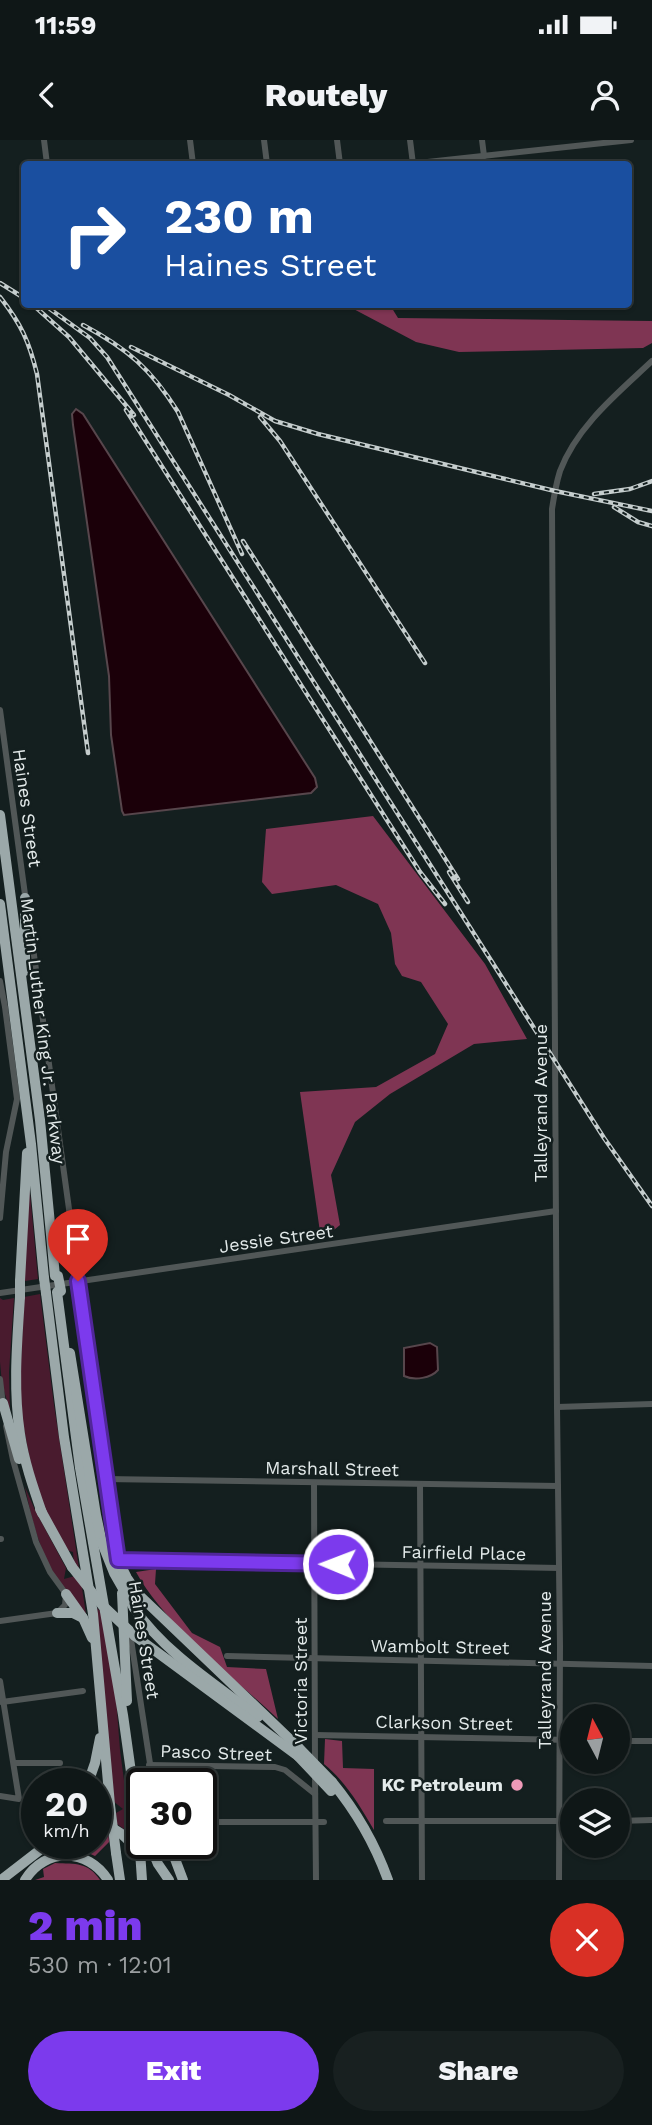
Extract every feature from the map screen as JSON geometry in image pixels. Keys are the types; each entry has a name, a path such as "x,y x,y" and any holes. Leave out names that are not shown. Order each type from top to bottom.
{"highway":[{"name":"Martin Luther King Jr. Parkway","path":"0,815 40,1120 53,1277 46,1293 59,1402 93,1614 102,1709"},
{"path":"25,898 25,1010"},
{"name":"Martin Luther King Jr. Parkway","path":"0,904 29,1124 53,1277 59,1291 80,1468 111,1636 130,1768"},
{"path":"29,1124 16,1366 19,1432 29,1477 42,1513"},
{"path":"59,1291 92,1492 102,1543 114,1573 134,1608 152,1631 298,1752"},
{"path":"2,1403 17,1454 42,1513 72,1567 102,1605 135,1636 298,1752"},
{"path":"118,1560 142,1598 348,1803 367,1832 388,1880"},
{"path":"122,1593 129,1758"},
{"path":"66,1594 83,1618 99,1664"},
{"path":"57,1613 73,1613 83,1618"},
{"path":"93,1768 97,1758 102,1709"},
{"path":"102,1709 120,1880"},
{"path":"331,1786 358,1830 382,1880"},
{"path":"112,1828 128,1839 138,1856 142,1876"},
{"path":"25,1880 40,1863 53,1857 68,1855 92,1862 108,1880"},
{"path":"11,1872 23,1859"},
{"path":"1,1880 28,1859"},
{"path":"146,1859 149,1880"},
{"path":"156,1859 169,1880"},
{"path":"175,1859 183,1880"}],"street":[{"path":"44,140 47,161"},
{"path":"190,140 193,161"},
{"path":"264,140 267,161"},
{"path":"337,140 340,161"},
{"path":"410,140 411,161"},
{"path":"482,140 484,156"},
{"path":"552,140 552,148"},
{"path":"438,161 631,140"},
{"name":"Talleyrand Avenue","path":"559,1880 552,509 559,474 584,429 652,361"},
{"name":"Haines Street","path":"0,710 105,1479 150,1768"},
{"path":"0,981 17,1099 6,1152 0,1218"},
{"path":"0,1000 5,1007"},
{"name":"Jessie Street","path":"0,1293 556,1212"},
{"path":"0,1379 10,1450 36,1542 45,1563 66,1594 65,1605 57,1613 0,1621"},
{"path":"556,1407 652,1404"},
{"name":"Marshall Street","path":"105,1479 558,1486"},
{"name":"Victoria Street","path":"314,1483 315,1794 320,1822 316,1880"},
{"path":"420,1484 422,1880"},
{"name":"Fairfield Place","path":"118,1560 559,1568"},
{"name":"Wambolt Street","path":"227,1656 652,1666"},
{"path":"0,1681 19,1799 0,1796"},
{"path":"2,1702 83,1691"},
{"name":"Clarkson Street","path":"315,1735 559,1740"},
{"path":"630,1741 652,1741"},
{"path":"14,1763 60,1763"},
{"name":"Pasco Street","path":"149,1765 280,1768 315,1794"},
{"path":"386,1821 560,1821"},
{"path":"630,1821 652,1821"},
{"path":"217,1822 320,1822"}],"shaded area":[{"path":"352,308 392,308 398,318 652,321 652,343 643,348 459,352 416,342"},
{"path":"76,409 83,414 315,778 317,787 311,793 124,815 111,735 109,676 73,425 72,414"},
{"path":"373,816 485,964 527,1039 474,1044 390,1094 355,1122 331,1175 340,1225 329,1234 320,1232 300,1092 376,1087 435,1054 448,1024 421,982 402,976 395,964 391,933 378,904 336,885 272,894 262,882 266,829"},
{"path":"29,1183 38,1279 25,1281 25,1267"},
{"path":"40,1294 86,1614 62,1586 45,1556 33,1523 25,1487 66,1568 64,1579 75,1576 73,1552 66,1550 46,1513 33,1477 19,1402 24,1297"},
{"path":"0,1298 14,1298 9,1372 10,1411 2,1384 0,1362"},
{"path":"430,1343 437,1347 438,1370 422,1378 404,1376 404,1348"},
{"path":"156,1569 155,1584 192,1633 220,1647 227,1667 266,1669 278,1719 181,1630 148,1592 136,1572"},
{"path":"97,1608 103,1614 115,1685 126,1796 126,1830 117,1824 116,1813 123,1809 113,1801"},
{"path":"325,1739 342,1741 343,1768 374,1769 374,1830 346,1786 324,1764"},
{"path":"55,1863 86,1867 100,1880 35,1880 44,1877 43,1869"}],"railway":[{"path":"0,283 21,296"},
{"path":"0,297 23,333 37,374 88,753"},
{"path":"36,308 69,337 134,415"},
{"path":"50,309 90,338 107,357 604,1138 652,1206"},
{"path":"83,325 137,361 168,397 178,412 242,554"},
{"path":"131,347 229,395 275,421 318,434 555,491 652,511"},
{"path":"126,410 420,872 445,904"},
{"path":"260,417 280,441 425,663"},
{"path":"594,494 630,489 652,481"},
{"path":"614,507 638,522 652,526"},
{"path":"243,541 458,879"},
{"path":"449,872 468,902"}],"place":[{"name":"KC Petroleum","path":"517,1785"}],"route":[{"path":"78,1281 118,1560 338,1564"}]}
